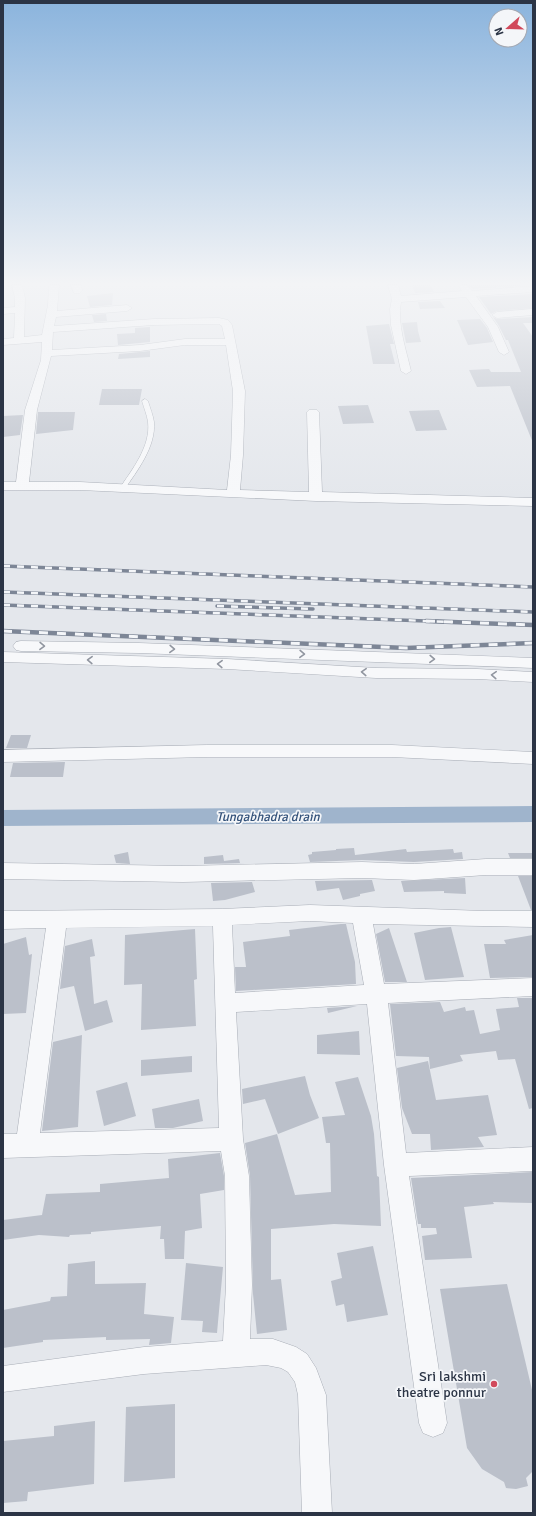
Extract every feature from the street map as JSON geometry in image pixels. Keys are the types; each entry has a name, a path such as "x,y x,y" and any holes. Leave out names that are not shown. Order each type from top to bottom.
{"street":[{"path":"22,486 31,410 46,356"},
{"path":"233,356 239,391 237,455 233,494"},
{"path":"403,356 406,370"},
{"path":"313,412 316,497"},
{"path":"3,486 80,486 316,497 533,502"},
{"path":"3,646 139,648 390,673 477,674 533,677"},
{"path":"3,657 248,659 391,657 533,663"},
{"path":"390,673 391,657"},
{"path":"3,756 207,751 392,751 533,758"},
{"path":"3,871 183,874 362,870 414,872 486,867 533,867"},
{"path":"3,920 222,917 310,913 484,919 533,919"},
{"path":"361,914 376,994 396,1165 433,1423"},
{"path":"222,917 231,1139 237,1176 239,1285 236,1353"},
{"path":"27,1144 47,989 58,920"},
{"path":"226,1003 376,994 533,988"},
{"path":"3,1146 27,1144 231,1139"},
{"path":"396,1165 533,1159"},
{"path":"3,1379 150,1360 236,1353 272,1352 287,1357 300,1366 309,1381 312,1395 317,1513"}],"lane":[{"path":"122,489 140,460 150,436 151,424 145,401"}],"building":[{"path":"119,356 150,356 150,357 118,359"},
{"path":"371,356 393,356 395,364 373,364"},
{"path":"514,356 533,356 533,443 510,386 477,387 469,370 489,369 491,372 521,372"},
{"path":"102,389 142,389 139,405 99,405"},
{"path":"368,405 374,423 343,424 338,406"},
{"path":"439,410 447,430 416,431 409,411"},
{"path":"38,412 75,412 73,430 36,434"},
{"path":"23,415 20,435 3,437 3,416"},
{"path":"11,735 31,735 27,748 6,748"},
{"path":"65,762 63,777 10,777 13,763"},
{"path":"354,848 355,855 406,849 407,852 453,849 454,853 462,852 463,859 414,862 362,860 310,862 308,855 312,854 312,852"},
{"path":"128,852 130,864 116,863 114,855"},
{"path":"508,853 533,853 533,858 510,858"},
{"path":"223,855 224,861 239,859 240,863 245,863 204,864 204,857"},
{"path":"518,876 533,876 533,910 531,910"},
{"path":"465,878 466,894 444,893 444,891 404,892 401,881"},
{"path":"372,880 375,891 343,900 339,888 317,891 315,881"},
{"path":"252,882 255,892 225,900 213,901 211,883"},
{"path":"346,924 355,962 356,984 236,991 235,967 246,967 243,942 290,936 289,930"},
{"path":"451,927 464,977 425,980 414,933"},
{"path":"389,928 407,982 385,982 376,934"},
{"path":"195,929 197,979 194,980 196,1026 141,1030 142,984 124,985 125,935"},
{"path":"533,935 533,977 490,978 484,944 506,944 504,940"},
{"path":"26,937 29,955 32,954 26,1013 3,1014 3,944"},
{"path":"92,939 95,956 90,957 94,1004 107,1000 113,1022 85,1031 74,986 60,989 65,946"},
{"path":"517,998 533,998 533,1108 529,1109 515,1059 498,1060 496,1051 460,1055 463,1061 430,1069 429,1057 396,1056 390,1004 440,1002 444,1012 465,1007 466,1011 474,1010 480,1034 500,1030 496,1009 519,1007"},
{"path":"357,1006 328,1013 327,1008"},
{"path":"359,1031 360,1055 317,1054 317,1035"},
{"path":"82,1035 78,1127 42,1131 53,1042"},
{"path":"192,1056 192,1072 141,1076 141,1060"},
{"path":"428,1061 436,1100 488,1095 497,1135 478,1137 484,1147 431,1150 430,1134 412,1134 402,1108 397,1068"},
{"path":"305,1076 310,1095 319,1118 278,1134 265,1099 243,1104 242,1089"},
{"path":"358,1077 371,1116 374,1134 377,1176 379,1177 381,1226 334,1224 271,1229 271,1280 281,1279 287,1330 257,1334 253,1294 250,1176 245,1143 277,1134 295,1195 331,1192 330,1143 326,1143 322,1117 345,1115 335,1082"},
{"path":"127,1082 136,1116 104,1126 96,1091"},
{"path":"199,1099 203,1121 173,1128 155,1128 152,1109"},
{"path":"220,1153 224,1176 224,1190 200,1194 202,1228 185,1231 184,1259 165,1259 164,1239 160,1239 161,1226 91,1232 91,1234 70,1235 69,1237 39,1235 3,1240 3,1220 42,1215 46,1194 100,1192 100,1184 169,1178 168,1159"},
{"path":"533,1172 533,1203 493,1202 494,1204 464,1207 472,1258 425,1260 422,1236 437,1234 436,1228 421,1228 421,1224 418,1224 411,1178"},
{"path":"373,1246 388,1315 347,1322 344,1304 336,1306 331,1281 342,1278 337,1253"},
{"path":"95,1261 95,1284 146,1283 144,1314 174,1317 171,1343 149,1345 150,1339 106,1340 106,1337 43,1340 43,1342 3,1348 3,1310 50,1301 51,1297 67,1296 68,1264"},
{"path":"186,1263 223,1267 217,1333 202,1332 203,1321 181,1320"},
{"path":"507,1284 533,1394 533,1471 526,1478 528,1486 516,1489 506,1488 504,1482 482,1469 467,1448 440,1289"},
{"path":"175,1404 175,1478 124,1482 126,1407"},
{"path":"95,1421 94,1484 28,1492 27,1501 3,1503 3,1441 54,1436 54,1426"}],"waterway":[{"name":"Tungabhadra drain","path":"3,818 533,814"}],"railway":[{"path":"3,566 533,587"},
{"path":"3,592 533,612"},
{"path":"3,605 452,622"},
{"path":"217,606 313,609"},
{"path":"426,621 533,625"},
{"path":"3,631 406,648 533,643"}],"place":[{"name":"Sri lakshmi theatre ponnur","path":"494,1384"}]}
